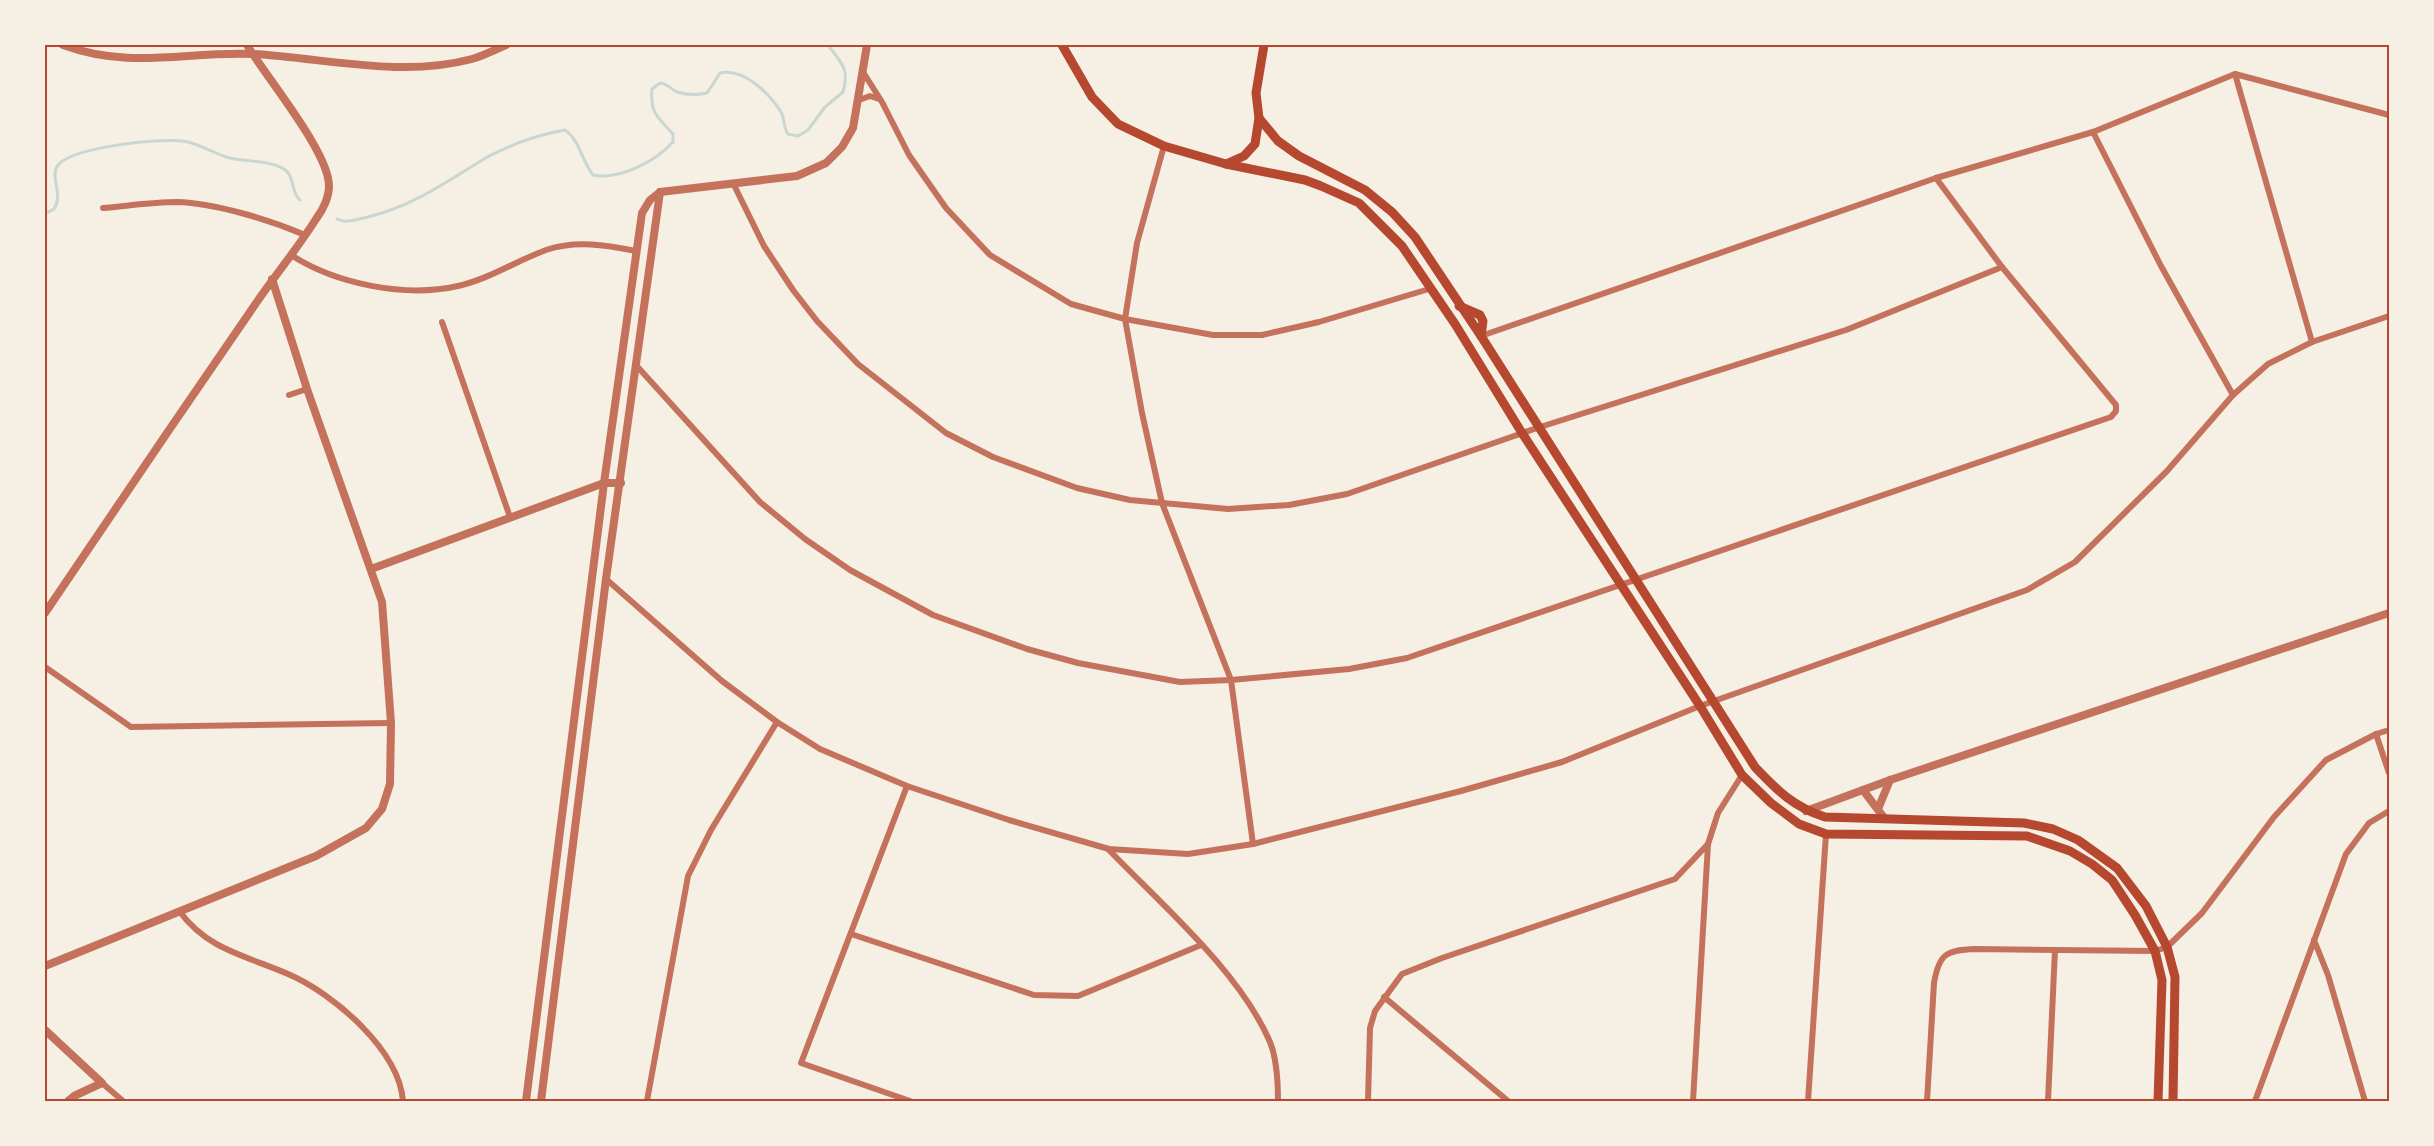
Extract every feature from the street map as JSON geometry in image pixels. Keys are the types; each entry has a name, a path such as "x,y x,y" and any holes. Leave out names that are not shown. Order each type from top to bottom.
{"main road":[{"path":"1062,45 1082,84 1118,124 1164,146 1226,164 1305,180 1359,203 1402,246 1429,289 1455,324 1522,433 1700,706 1742,775 1771,803 1799,824 1826,834 2027,836 2070,851 2092,864 2112,880 2155,951 2162,981 2158,1101"},
{"path":"1226,164 1244,156 1252,148 1258,132 1256,93 1264,45"},
{"path":"1259,118 1278,141 1299,156 1365,190 1392,212 1415,237 1459,306 1480,315 1483,321 1481,336 1537,428 1755,767 1783,795 1806,811 1825,817 2024,823 2053,830 2078,840 2117,868 2146,906 2167,947 2175,977 2173,1101"},
{"path":"1455,324 1472,335 1481,336"},
{"path":"1866,834 1877,828 1885,819"}],"street":[{"path":"63,45 115,58 150,60 212,54 253,54 400,67 472,59 506,45"},
{"path":"212,54 225,45"},
{"path":"45,613 272,279 305,235 324,205 333,180 306,131 247,45"},
{"path":"527,1101 604,483 642,213 650,200 660,192 797,176 826,164 842,147 853,128 867,45"},
{"path":"863,72 882,102 909,155 946,208 990,255 1071,304 1125,320 1213,335 1262,335 1319,322 1429,289"},
{"path":"2235,74 2312,342"},
{"path":"1481,336 1936,178 2093,132 2235,74 2389,115"},
{"path":"859,100 870,96 882,102"},
{"path":"2093,132 2161,266 2233,395"},
{"path":"1164,146 1137,243 1125,320 1162,503 1231,680 1253,844"},
{"path":"635,364 760,502 805,539 850,570 933,615 1028,649 1078,663 1180,682 1231,680 1349,669 1407,658 2111,417 2116,411 2116,405 2002,267 1936,178"},
{"path":"733,183 764,246 817,321 858,364 946,433 993,457 1077,488 1130,500 1228,509 1289,505 1347,494 1537,428 1846,330 2002,267"},
{"path":"541,1101 606,579 660,192"},
{"path":"103,208 159,202 197,204 269,221 305,235"},
{"path":"291,255 302,262 365,283 397,289 429,290 458,286 547,250 575,244 597,244 636,251"},
{"path":"45,966 316,856 366,828 382,809 390,784 391,723 382,602 307,389 272,279"},
{"path":"606,579 722,681 777,722 820,749 906,786 1108,849 1188,854 1253,844 1461,791 1562,762 1700,706 2027,590 2075,562 2167,471 2233,395 2268,364 2312,342 2389,316"},
{"path":"442,322 510,517"},
{"path":"289,395 307,389"},
{"path":"371,569 604,483 621,483"},
{"path":"1806,811 1890,780 2389,613"},
{"path":"45,667 131,727 391,723"},
{"path":"647,1101 688,876 711,830 777,722"},
{"path":"1927,1101 1934,983 1937,967 1944,956 1958,950 2155,951 2167,947 2202,913 2274,817 2326,760 2376,734 2389,730"},
{"path":"2376,734 2389,773"},
{"path":"1693,1101 1708,844 1718,813 1742,775"},
{"path":"1878,809 1890,780"},
{"path":"906,786 801,1063 910,1101"},
{"path":"1863,790 1885,819"},
{"path":"2255,1101 2346,854 2369,823 2389,811"},
{"path":"1808,1101 1826,834"},
{"path":"1368,1101 1370,1028 1375,1011 1402,974 1675,879 1708,844"},
{"path":"1108,849 1201,945 1245,997 1270,1044 1278,1087 1278,1101"},
{"path":"180,912 192,928 211,943 288,974 309,984 328,998 384,1051 396,1072 403,1101"},
{"path":"551,917 564,920"},
{"path":"851,934 1034,995 1053,997 1078,996 1201,945"},
{"path":"2314,940 2328,975 2365,1101"},
{"path":"2048,1101 2055,950"},
{"path":"1384,997 1508,1101"},
{"path":"45,1030 123,1101"},
{"path":"62,1101 102,1083"}],"waterway":[{"path":"337,219 356,220 402,206 491,155 518,143 565,130 574,139 593,175 614,175 636,168 657,156 673,142 673,134 659,119 652,104 652,89 660,83 677,92 700,94 707,93 720,73 738,74 747,78 770,97 781,112 788,134 798,136 808,130 825,107 843,92 845,71 828,45"},
{"path":"45,214 54,209 57,203 56,170 58,165 67,159 80,153 117,145 171,140 189,142 230,158 269,163 280,167 289,174 300,200"}]}
